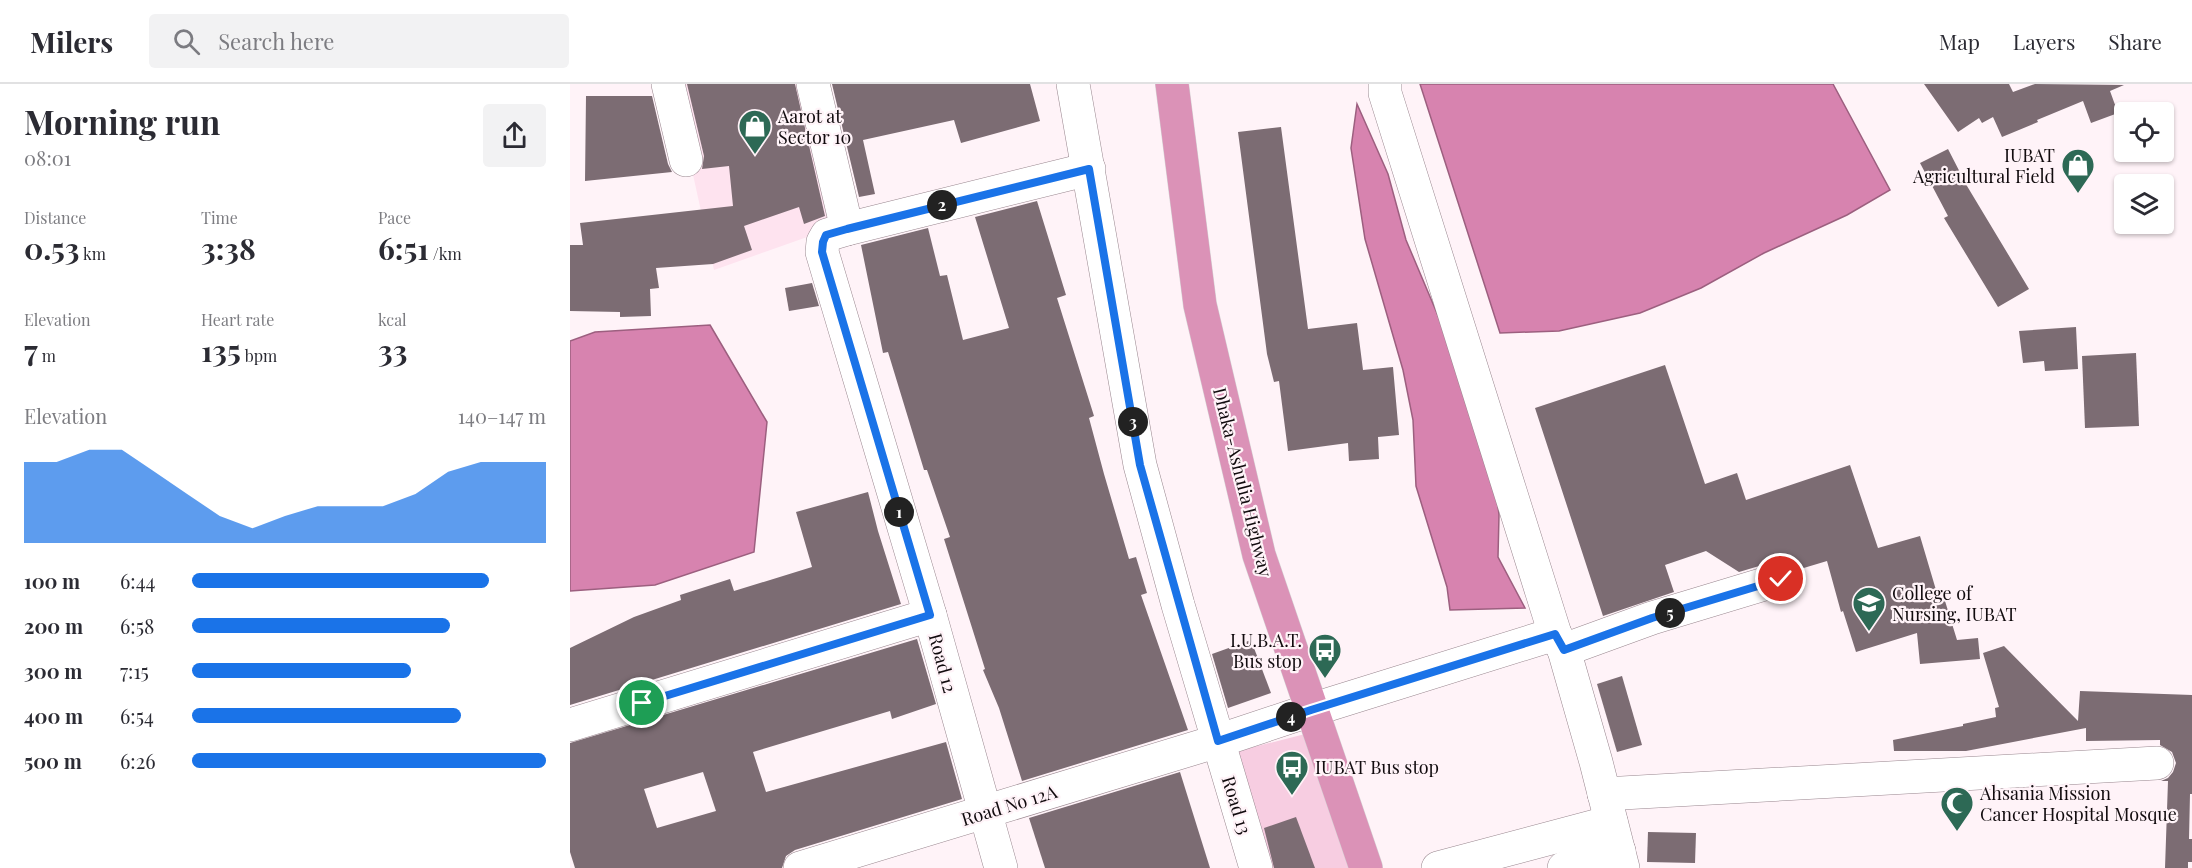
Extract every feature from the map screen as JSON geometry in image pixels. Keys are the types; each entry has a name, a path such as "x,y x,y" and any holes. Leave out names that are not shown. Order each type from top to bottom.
{"highway":[{"name":"Dhaka-Ashulia Highway","path":"1172,84 1200,305 1259,555 1366,868"}],"street":[{"path":"668,84 686,160"},
{"path":"813,84 847,229"},
{"name":"Road 13","path":"1074,84 1140,465 1256,868"},
{"path":"1385,84 1385,93 1560,642 1614,834"},
{"name":"Road 12","path":"1001,868 930,615 822,252 823,242 826,235 847,229 1089,169"},
{"name":"Road No 12A","path":"800,868 1218,741 1311,710 1652,618 1781,579"},
{"path":"570,725 930,615"},
{"path":"1438,868 1614,834 2157,763"},
{"path":"1564,868 1614,834"}],"shaded area":[{"name":"Aarot at Sector 10","path":"673,84 805,84 841,225 714,270"},
{"path":"1420,84 1833,84 1890,190 1847,215 1764,253 1701,288 1640,313 1559,331 1500,333"},
{"path":"1357,104 1388,174 1406,240 1439,318 1493,461 1499,515 1498,557 1525,608 1450,610 1447,587 1416,486 1413,420 1403,370 1365,239 1351,148"},
{"path":"710,325 767,422 754,552 655,585 570,591 570,341 595,332"},
{"path":"1309,733 1351,868 1269,868 1234,752"}],"building":[{"path":"687,84 795,84 825,216 804,224 799,207 744,226 752,250 713,264 656,268 659,288 650,289 651,316 620,317 620,312 570,311 570,245 583,245 580,223 733,206 729,166 702,169 704,156"},
{"path":"832,84 1030,84 1040,121 961,143 954,120 863,140 875,194 859,197"},
{"path":"1924,84 2009,84 2013,92 2035,84 2124,85 2110,91 2114,102 2114,114 2091,123 2083,101 2002,137 1993,117 1982,123 1979,118 1958,132"},
{"path":"586,96 652,96 668,164 672,172 585,181"},
{"path":"1281,127 1308,329 1357,323 1363,370 1393,367 1399,435 1378,437 1379,459 1349,461 1348,443 1288,451 1279,381 1274,382 1267,354 1238,132"},
{"path":"1948,149 1967,186 2029,289 1998,307 1944,218 1948,216 1920,163"},
{"path":"1037,201 1066,295 1057,298 1094,416 1089,418 1104,474 1129,559 1136,557 1147,593 1141,595 1188,730 1022,781 999,708 983,670 985,669 944,539 950,537 927,470 924,470 888,352 883,353 861,245 928,228 940,276 947,275 963,340 1009,328 975,217"},
{"path":"812,283 819,306 789,311 785,288"},
{"path":"2076,327 2078,369 2045,371 2044,361 2023,363 2019,331"},
{"path":"2136,353 2139,426 2085,428 2082,356"},
{"path":"1665,365 1705,484 1737,473 1746,500 1850,465 1878,548 1920,536 1936,590 1941,588 1957,640 1978,638 1980,659 1920,664 1917,633 1856,652 1843,611 1841,612 1827,561 1797,570 1786,561 1776,561 1739,572 1706,551 1665,565 1674,592 1603,616 1535,408"},
{"path":"868,492 901,604 570,705 570,648 634,617 681,600 680,595 730,579 734,591 812,567 796,512"},
{"path":"917,639 936,704 892,719 890,711 753,752 766,792 946,742 962,799 795,850 786,856 782,868 575,868 570,852 570,743","holes":["703,772 716,811 657,828 644,789"]},
{"path":"1251,640 1271,693 1228,708 1212,654"},
{"path":"2004,646 2078,721 2080,691 2192,695 2192,794 2190,794 2189,839 2192,839 2192,862 2188,862 2188,868 2165,868 2168,781 2161,781 2173,772 2176,763 2172,752 2160,745 2160,740 2086,741 2086,728 1966,751 1894,751 1893,740 1996,717 1995,708 1999,707 1983,653"},
{"path":"1622,676 1642,745 1617,752 1597,684"},
{"path":"1180,772 1210,868 1045,868 1029,818"},
{"path":"1296,817 1315,868 1274,868 1264,828"},
{"path":"1648,832 1696,833 1695,863 1647,862"}],"place":[{"name":"Aarot at Sector 10","path":"755,155"},
{"name":"IUBAT Agricultural Field","path":"2078,194"},
{"name":"College of Nursing, IUBAT","path":"1869,632"},
{"name":"I.U.B.A.T. Bus stop","path":"1325,679"},
{"name":"IUBAT Bus stop","path":"1292,796"},
{"name":"Ahsania Mission Cancer Hospital Mosque","path":"1957,832"}],"route":[{"path":"642,703 930,615 822,252 823,242 826,235 847,229 1089,169 1140,465 1218,741 1555,634 1564,650 1652,618 1781,579"}]}
